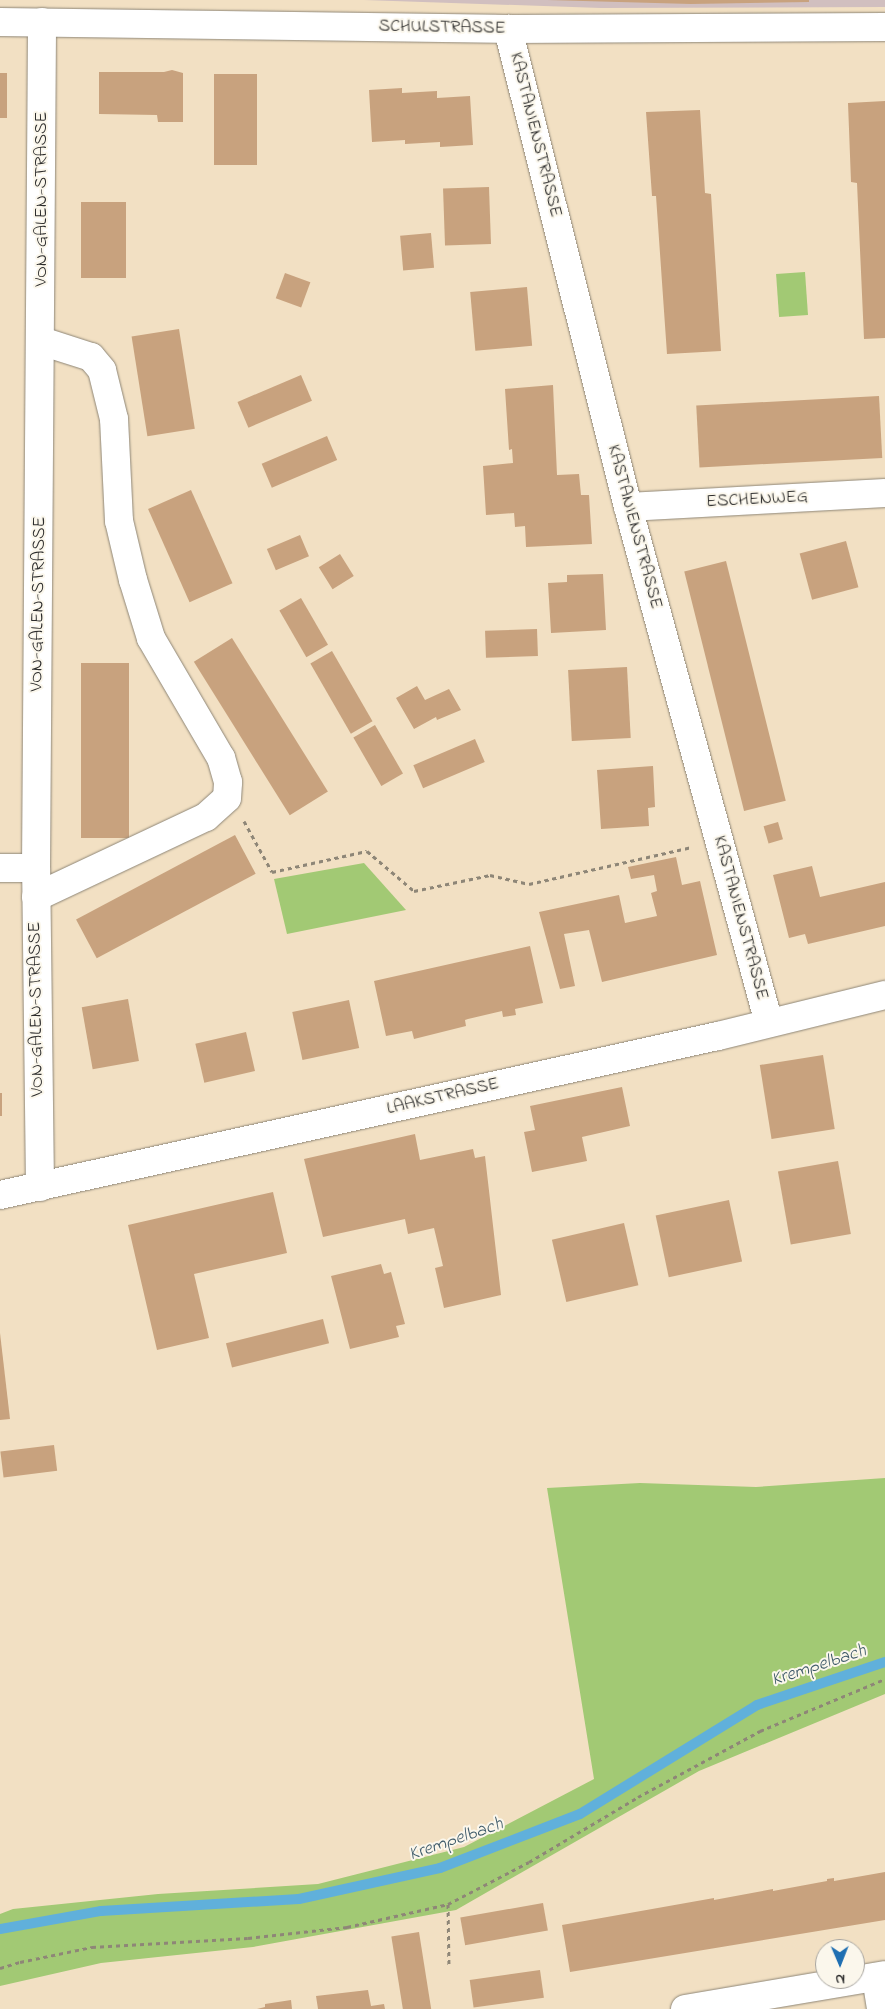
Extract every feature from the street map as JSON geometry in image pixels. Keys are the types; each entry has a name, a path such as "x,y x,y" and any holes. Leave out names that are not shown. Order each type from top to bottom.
{"street":[{"name":"SCHULSTRASSE","path":"0,22 508,29 885,27"},
{"name":"VON-GALEN-STRASSE","path":"40,1187 36,868 42,341 42,22"},
{"name":"KASTANIENSTRASSE","path":"508,29 628,507 769,1023"},
{"path":"36,897 206,817 227,798 228,782 220,758 150,638 133,580 119,521 114,419 102,370 91,357 42,341"},
{"name":"ESCHENWEG","path":"628,507 885,493"},
{"path":"0,868 36,868"},
{"name":"LAAKSTRASSE","path":"0,1195 769,1023 885,995"},
{"path":"685,2009 881,1976 881,2009"}],"path":[{"path":"227,798 238,811 272,872 366,851 414,891 490,875 529,884 719,841"},
{"path":"0,1968 92,1947 248,1938 347,1927 448,1904 528,1862 638,1797 760,1731 885,1679"},
{"path":"448,1904 449,1967"}],"shaded area":[{"path":"364,0 885,0 885,7 601,8"}],"green space":[{"path":"805,272 808,315 779,317 776,274"},
{"path":"364,863 406,910 287,934 274,879"},
{"path":"885,1478 885,1694 699,1771 456,1910 253,1947 101,1963 0,1986 0,1914 13,1909 158,1894 318,1884 464,1847 594,1779 547,1488 640,1483 756,1487"}],"building":[{"path":"547,0 809,0 809,2 691,4"},
{"path":"172,70 183,73 183,122 158,122 157,115 99,114 99,72 164,72"},
{"path":"0,73 7,73 7,118 0,118"},
{"path":"214,74 257,74 257,165 214,165"},
{"path":"402,88 402,93 437,91 437,98 470,96 473,145 440,147 440,142 405,144 405,140 372,142 369,90"},
{"path":"885,101 885,338 864,339 857,183 851,182 848,103"},
{"path":"700,110 705,193 711,194 721,351 667,354 656,196 652,196 646,112"},
{"path":"489,187 491,244 445,246 443,189"},
{"path":"81,202 126,202 126,278 81,278"},
{"path":"431,233 434,268 403,271 400,236"},
{"path":"285,273 310,282 301,308 276,298"},
{"path":"527,287 532,346 475,351 470,292"},
{"path":"179,329 195,429 147,436 132,337"},
{"path":"301,375 312,401 248,428 237,402"},
{"path":"553,385 557,475 579,474 581,495 589,495 592,544 526,547 525,526 515,527 514,513 486,515 483,466 513,463 512,449 509,450 505,389"},
{"path":"879,396 882,458 699,467 696,406"},
{"path":"327,436 337,460 272,488 262,464"},
{"path":"191,490 232,583 190,602 148,509"},
{"path":"300,535 309,556 276,570 267,549"},
{"path":"846,541 858,587 812,600 800,553"},
{"path":"340,554 354,576 333,589 319,567"},
{"path":"726,561 786,801 744,811 684,571"},
{"path":"603,574 606,630 551,633 548,583 567,582 567,575"},
{"path":"301,598 328,645 306,657 279,610"},
{"path":"537,629 538,656 486,658 485,631"},
{"path":"232,638 328,791 290,815 194,662"},
{"path":"332,651 373,721 351,734 310,664"},
{"path":"81,663 129,663 129,838 81,838"},
{"path":"627,667 631,738 572,741 568,670"},
{"path":"417,686 425,700 449,689 461,710 437,720 436,717 414,729 396,698"},
{"path":"375,725 403,773 381,786 353,738"},
{"path":"475,739 485,762 423,788 413,765"},
{"path":"653,766 655,807 648,808 649,826 601,829 597,770"},
{"path":"778,822 783,839 769,843 764,826"},
{"path":"235,835 256,874 97,958 76,920"},
{"path":"676,857 682,885 700,881 717,955 602,982 589,930 564,934 575,986 560,989 539,912 619,895 625,923 657,916 651,893 657,891 654,875 631,879 628,867"},
{"path":"812,866 820,897 885,882 885,926 808,944 805,934 789,938 773,875"},
{"path":"530,946 543,1003 515,1009 516,1015 503,1017 502,1011 468,1019 465,1020 466,1026 414,1039 412,1031 386,1036 374,981"},
{"path":"128,999 139,1061 93,1069 82,1007"},
{"path":"349,1000 359,1048 302,1060 292,1012"},
{"path":"246,1032 255,1071 204,1083 195,1044"},
{"path":"823,1055 835,1129 772,1139 760,1065"},
{"path":"622,1087 630,1126 582,1137 587,1161 532,1172 524,1132 535,1130 530,1106"},
{"path":"0,1093 2,1093 2,1116 0,1116"},
{"path":"415,1134 420,1160 473,1149 475,1158 485,1156 501,1295 444,1308 435,1268 443,1266 434,1228 408,1234 405,1219 323,1237 304,1159"},
{"path":"838,1161 851,1234 791,1244 778,1172"},
{"path":"273,1192 287,1253 194,1274 209,1338 157,1350 128,1225"},
{"path":"729,1200 742,1262 669,1277 656,1216"},
{"path":"624,1223 638,1285 566,1302 552,1240"},
{"path":"381,1264 384,1274 391,1272 405,1324 396,1326 399,1337 350,1349 331,1276"},
{"path":"323,1319 329,1343 232,1367 226,1343"},
{"path":"0,1333 10,1419 0,1420"},
{"path":"54,1445 57,1471 4,1477 0,1452"},
{"path":"885,1872 885,1920 570,1972 562,1925 714,1898 714,1900 773,1889 773,1891 827,1881 827,1879 834,1878 834,1881"},
{"path":"543,1903 548,1931 465,1945 460,1918"},
{"path":"419,1932 431,2009 403,2009 391,1936"},
{"path":"540,1970 544,1998 474,2008 470,1980"},
{"path":"368,1990 371,2006 384,2004 385,2009 318,2009 316,1996"},
{"path":"291,2000 292,2009 257,2009 265,2007 265,2004"}],"waterway":[{"name":"Krempelbach","path":"0,1929 101,1911 299,1899 440,1868 580,1814 757,1705 885,1662"}]}
